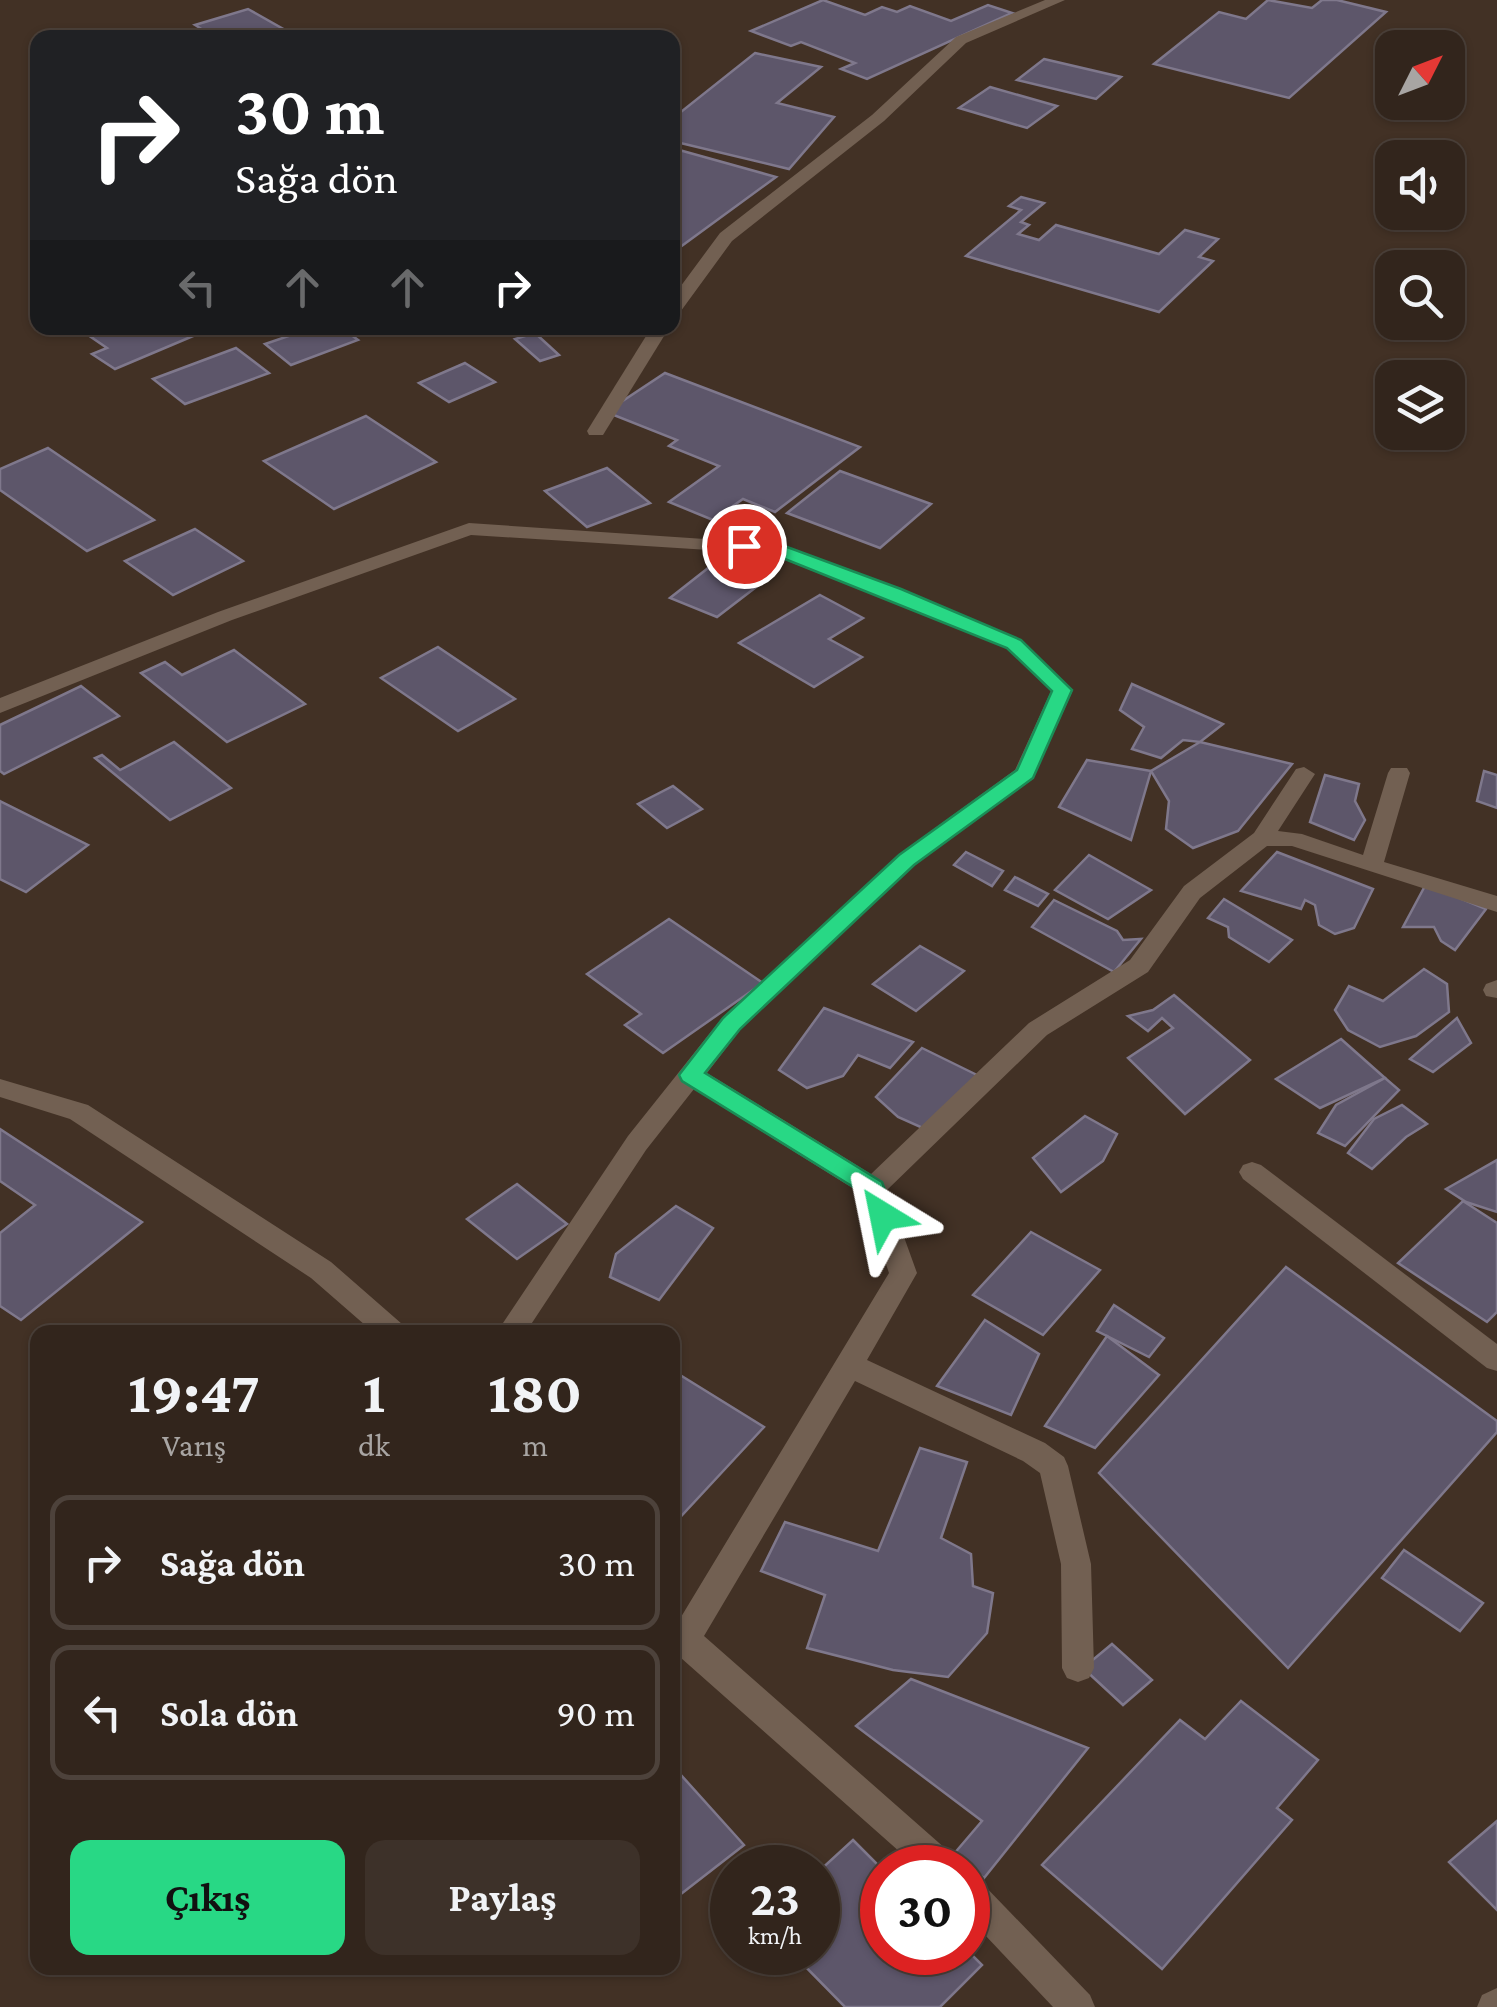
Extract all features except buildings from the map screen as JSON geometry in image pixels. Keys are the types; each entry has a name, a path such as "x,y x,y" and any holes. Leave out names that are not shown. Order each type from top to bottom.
{"street":[{"path":"680,300 726,237 878,118 961,40 1058,0"},
{"path":"596,431 656,335"},
{"path":"0,706 192,628 469,530 773,548 1014,644 1062,690 1025,774 906,860 732,1024 637,1142 516,1325"},
{"path":"1371,866 1399,772"},
{"path":"873,1188 1038,1029 1138,966 1192,892 1262,838 1304,774"},
{"path":"1262,838 1294,838 1497,904"},
{"path":"680,1632 903,1273 873,1188 691,1075"},
{"path":"0,1088 79,1112 321,1270 384,1325"},
{"path":"1252,1172 1497,1360"},
{"path":"849,1365 1034,1452 1053,1466 1076,1564 1078,1668"},
{"path":"680,1637 917,1845"},
{"path":"990,1916 1077,2007"}],"route":[{"path":"744,546 773,548 1014,644 1062,690 1025,774 906,860 732,1024 691,1075 873,1188 883,1216"}]}
